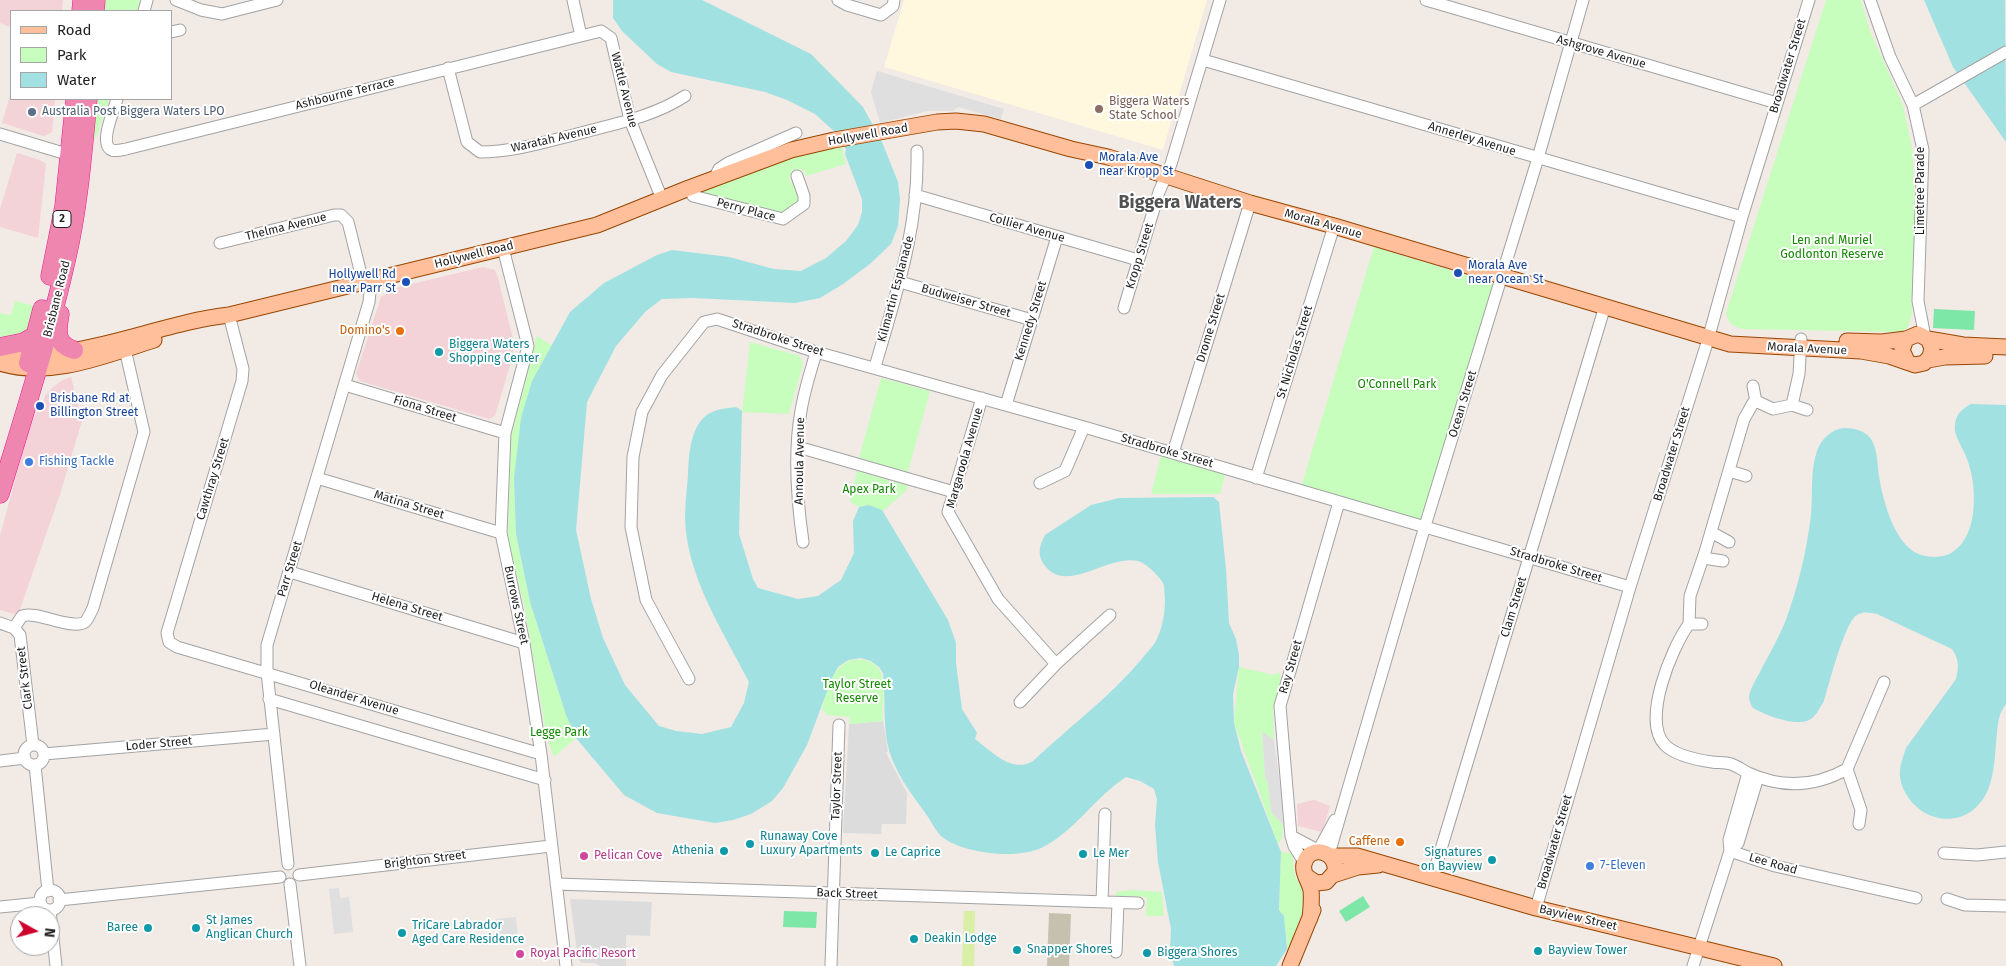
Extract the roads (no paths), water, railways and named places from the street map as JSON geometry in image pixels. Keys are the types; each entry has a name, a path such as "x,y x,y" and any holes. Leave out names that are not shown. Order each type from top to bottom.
{"highway":[{"name":"Brisbane Road","path":"0,494 34,361 34,336 47,292 60,229 75,100"},
{"name":"Brisbane Road","path":"0,457 64,272 75,215 88,100"},
{"path":"64,272 65,287 58,324 59,337 64,347 74,350"},
{"path":"0,347 24,342 34,336"}],"main road":[{"name":"Morala Avenue","path":"937,122 956,121 993,126 1071,149 1108,157 1250,203 1708,336 1722,342 1737,345 1882,342 1908,338"},
{"name":"Hollywell Road","path":"34,361 192,320 229,315 597,224 791,150 834,140 937,122"},
{"name":"Hollywell Road","path":"34,361 68,365 210,323 229,315"},
{"path":"2006,347 1963,345 1927,338 1918,334 1908,338 1902,350 1907,361 1920,365 1928,360 1970,356 2006,357"},
{"path":"1927,338 1932,348 1928,360"},
{"name":"Morala Avenue","path":"1797,343 1907,361"},
{"path":"0,351 34,361"},
{"path":"0,363 34,361"},
{"path":"1290,966 1310,918 1336,868 1323,853 1309,855 1305,869 1311,891 1310,918"},
{"name":"Bayview Street","path":"1323,853 1357,856 1536,908 1774,966"},
{"name":"Bayview Street","path":"1330,879 1358,868 1384,865"},
{"path":"1305,869 1316,883 1330,879"}],"street":[{"path":"176,0 201,10 222,14 277,0"},
{"path":"573,0 581,36"},
{"path":"838,0 847,5 881,15 893,3"},
{"name":"Kropp Street","path":"1124,308 1159,192 1166,176 1203,60 1220,0"},
{"name":"Ashgrove Avenue","path":"1426,0 1570,44 1777,103"},
{"name":"Ocean Street","path":"1323,853 1336,834 1342,807 1425,526 1538,158 1583,0"},
{"name":"Broadwater Street","path":"1536,908 1630,587 1809,0"},
{"name":"Limetree Parade","path":"1870,0 1890,57 1913,105 1923,150 1918,301 1908,338"},
{"name":"Wattle Avenue","path":"581,36 601,31 611,38 630,120 662,199"},
{"name":"Ashbourne Terrace","path":"117,100 106,142 114,150 126,149 581,36"},
{"path":"1913,105 2006,52"},
{"name":"Annerley Avenue","path":"1203,60 1742,217"},
{"name":"Waratah Avenue","path":"448,68 467,142 480,152 517,149 630,120 675,103 685,96"},
{"name":"Hollywell Road","path":"714,178 719,169 728,163 796,132"},
{"path":"0,134 60,152"},
{"name":"Kilmartin Esplanade","path":"874,367 910,242 917,151"},
{"name":"Perry Place","path":"689,188 693,196 783,219 804,204 804,196 797,176"},
{"name":"Collier Avenue","path":"915,195 1138,260"},
{"name":"Drome Street","path":"1173,453 1250,203"},
{"name":"Thelma Avenue","path":"220,243 341,215 348,222 366,281"},
{"name":"St Nicholas Street","path":"1256,478 1334,226"},
{"name":"Kennedy Street","path":"1006,405 1057,237"},
{"name":"Burrows Street","path":"503,248 528,346 504,433 500,532 524,643 545,780 566,966"},
{"name":"Parr Street","path":"288,864 267,672 267,645 370,296 366,281"},
{"name":"Budweiser Street","path":"900,282 1032,320"},
{"name":"Limetree Parade","path":"1918,301 1927,338"},
{"name":"Clam Street","path":"1432,879 1605,306"},
{"name":"Cawthray Street","path":"168,642 167,633 242,381 242,369 229,315"},
{"name":"Stradbroke Street","path":"689,678 646,600 631,528 633,457 642,412 662,375 704,322 717,319 816,352 1084,427 1630,587"},
{"path":"1792,405 1796,390 1797,343"},
{"path":"0,623 14,628 22,616 30,614 50,621 79,624 87,619 93,608 144,432 125,349"},
{"name":"Annoula Avenue","path":"803,542 797,503 798,447 801,411 816,352"},
{"name":"Fiona Street","path":"345,385 504,433"},
{"path":"1753,386 1756,402"},
{"name":"Margaroola Avenue","path":"982,398 948,512 998,599 1056,664"},
{"path":"1756,402 1773,409 1792,405 1807,410"},
{"path":"1756,402 1753,403 1744,419 1690,596 1689,624 1681,634 1670,659 1656,714 1657,731 1665,745 1678,752 1712,762 1730,764 1773,782 1804,784 1847,769"},
{"path":"1040,483 1065,471 1084,427"},
{"path":"798,447 954,492"},
{"path":"1729,471 1746,476"},
{"name":"Matina Street","path":"317,478 500,532"},
{"name":"Ray Street","path":"1305,869 1291,836 1280,706 1339,502"},
{"path":"1711,532 1729,542"},
{"path":"1703,558 1723,561"},
{"name":"Helena Street","path":"290,572 524,643"},
{"path":"1020,702 1056,664 1110,614"},
{"path":"1689,624 1702,624"},
{"name":"Clark Street","path":"14,628 21,639 33,745"},
{"name":"Oleander Avenue","path":"168,642 176,647 267,672 541,754"},
{"path":"1859,824 1861,810 1847,769 1884,682"},
{"name":"Oleander Avenue","path":"270,699 545,780"},
{"name":"Taylor Street","path":"831,966 839,725"},
{"name":"Loder Street","path":"44,754 274,734"},
{"path":"33,745 42,749 44,754 42,762 35,765 29,764 25,758 27,748 33,745"},
{"path":"0,761 25,758"},
{"path":"35,765 48,891"},
{"path":"1693,966 1730,851 1729,840 1753,775"},
{"name":"Ocean Street","path":"1323,853 1342,807"},
{"path":"1102,902 1105,814"},
{"path":"1336,834 1340,846 1357,856"},
{"path":"1291,836 1323,853"},
{"name":"Brighton Street","path":"299,874 551,846"},
{"name":"Lee Road","path":"1730,851 1775,866 1916,898"},
{"path":"1944,853 1977,855 2006,852"},
{"path":"288,864 297,868 299,874 296,881 290,884 284,882 280,877 282,867 288,864"},
{"path":"59,900 280,877"},
{"path":"290,884 300,966"},
{"name":"Back Street","path":"556,884 1138,903"},
{"path":"42,906 40,903 42,895 48,891 54,892 59,900 57,906"},
{"path":"1947,899 1964,905 2006,906"},
{"path":"0,907 40,903"},
{"path":"1116,952 1118,903"}],"water":[{"path":"613,0 702,0 811,54 863,107 882,142 898,182 900,200 898,226 891,244 870,264 820,298 795,303 693,298 662,299 646,311 616,346 587,402 576,530 591,599 603,638 625,685 659,726 676,731 702,734 731,727 744,703 749,682 699,582 687,539 685,506 692,441 703,418 716,411 736,407 742,411 739,534 753,579 758,588 798,599 818,596 841,580 854,553 853,521 859,507 869,505 882,510 948,620 956,643 956,663 962,709 977,733 975,739 995,755 1017,765 1033,761 1129,674 1156,642 1164,614 1165,598 1163,583 1145,564 1126,560 1087,572 1063,576 1052,572 1041,560 1040,549 1045,535 1091,505 1119,498 1213,497 1219,502 1229,623 1236,639 1239,655 1239,667 1233,694 1234,723 1241,751 1281,852 1279,910 1284,916 1287,949 1276,966 1174,966 1170,951 1171,929 1158,862 1155,825 1157,799 1154,789 1140,781 1126,777 1105,794 1066,832 1043,847 1033,851 1006,854 976,851 950,842 941,836 898,773 894,764 886,736 883,673 871,661 861,658 848,660 838,667 832,678 807,745 783,788 772,801 751,814 733,820 715,823 657,813 624,795 576,738 566,715 530,602 516,534 514,478 521,418 532,381 570,312 604,283 657,255 672,250 729,257 774,269 801,271 826,258 846,241 858,225 862,212 862,199 845,154 846,149 835,132 815,114 787,100 765,92 671,72 657,64 622,31 613,18"},
{"path":"1924,0 2005,0 2006,142 1953,67"},
{"path":"1971,404 2006,405 2006,704 1998,721 1994,764 1990,785 1986,794 1981,803 1973,810 1962,816 1950,819 1938,818 1918,808 1903,789 1900,773 1906,748 1956,679 1958,663 1952,649 1877,614 1862,613 1852,620 1847,629 1824,701 1811,719 1797,722 1772,716 1752,707 1749,697 1753,684 1783,627 1797,587 1812,507 1813,466 1821,442 1831,433 1844,428 1859,430 1869,436 1876,452 1884,499 1899,535 1906,545 1915,552 1929,557 1944,556 1954,551 1962,543 1972,521 1974,508 1973,482 1967,459 1955,428 1958,414"}],"place":[{"name":"Biggera Waters State School","path":"1099,109"},
{"name":"Australia Post Biggera Waters LPO","path":"32,112"},
{"name":"Morala Ave near Kropp St","path":"1089,165"},
{"name":"Morala Ave near Ocean St","path":"1458,273"},
{"name":"Hollywell Rd near Parr St","path":"406,282"},
{"name":"Domino's","path":"400,331"},
{"name":"Biggera Waters Shopping Center","path":"439,352"},
{"name":"Brisbane Rd at Billington Street","path":"40,406"},
{"name":"Fishing Tackle","path":"29,462"},
{"name":"Caffene","path":"1400,842"},
{"name":"Runaway Cove Luxury Apartments","path":"750,844"},
{"name":"Athenia","path":"724,851"},
{"name":"Le Caprice","path":"875,853"},
{"name":"Le Mer","path":"1083,854"},
{"name":"Pelican Cove","path":"584,856"},
{"name":"Signatures on Bayview","path":"1492,860"},
{"name":"7-Eleven","path":"1590,866"},
{"name":"Baree","path":"148,928"},
{"name":"St James Anglican Church","path":"196,928"},
{"name":"TriCare Labrador Aged Care Residence","path":"402,933"},
{"name":"Deakin Lodge","path":"914,939"},
{"name":"Snapper Shores","path":"1017,950"},
{"name":"Bayview Tower","path":"1538,951"},
{"name":"Biggera Shores","path":"1147,953"},
{"name":"Royal Pacific Resort","path":"520,954"}],"district":[{"name":"Biggera Waters","path":"1180,203"}],"park label":[{"name":"Len and Muriel Godlonton Reserve","path":"1832,248"},
{"name":"O'Connell Park","path":"1397,385"},
{"name":"Apex Park","path":"869,490"},
{"name":"Taylor Street Reserve","path":"857,692"},
{"name":"Legge Park","path":"559,733"}]}
